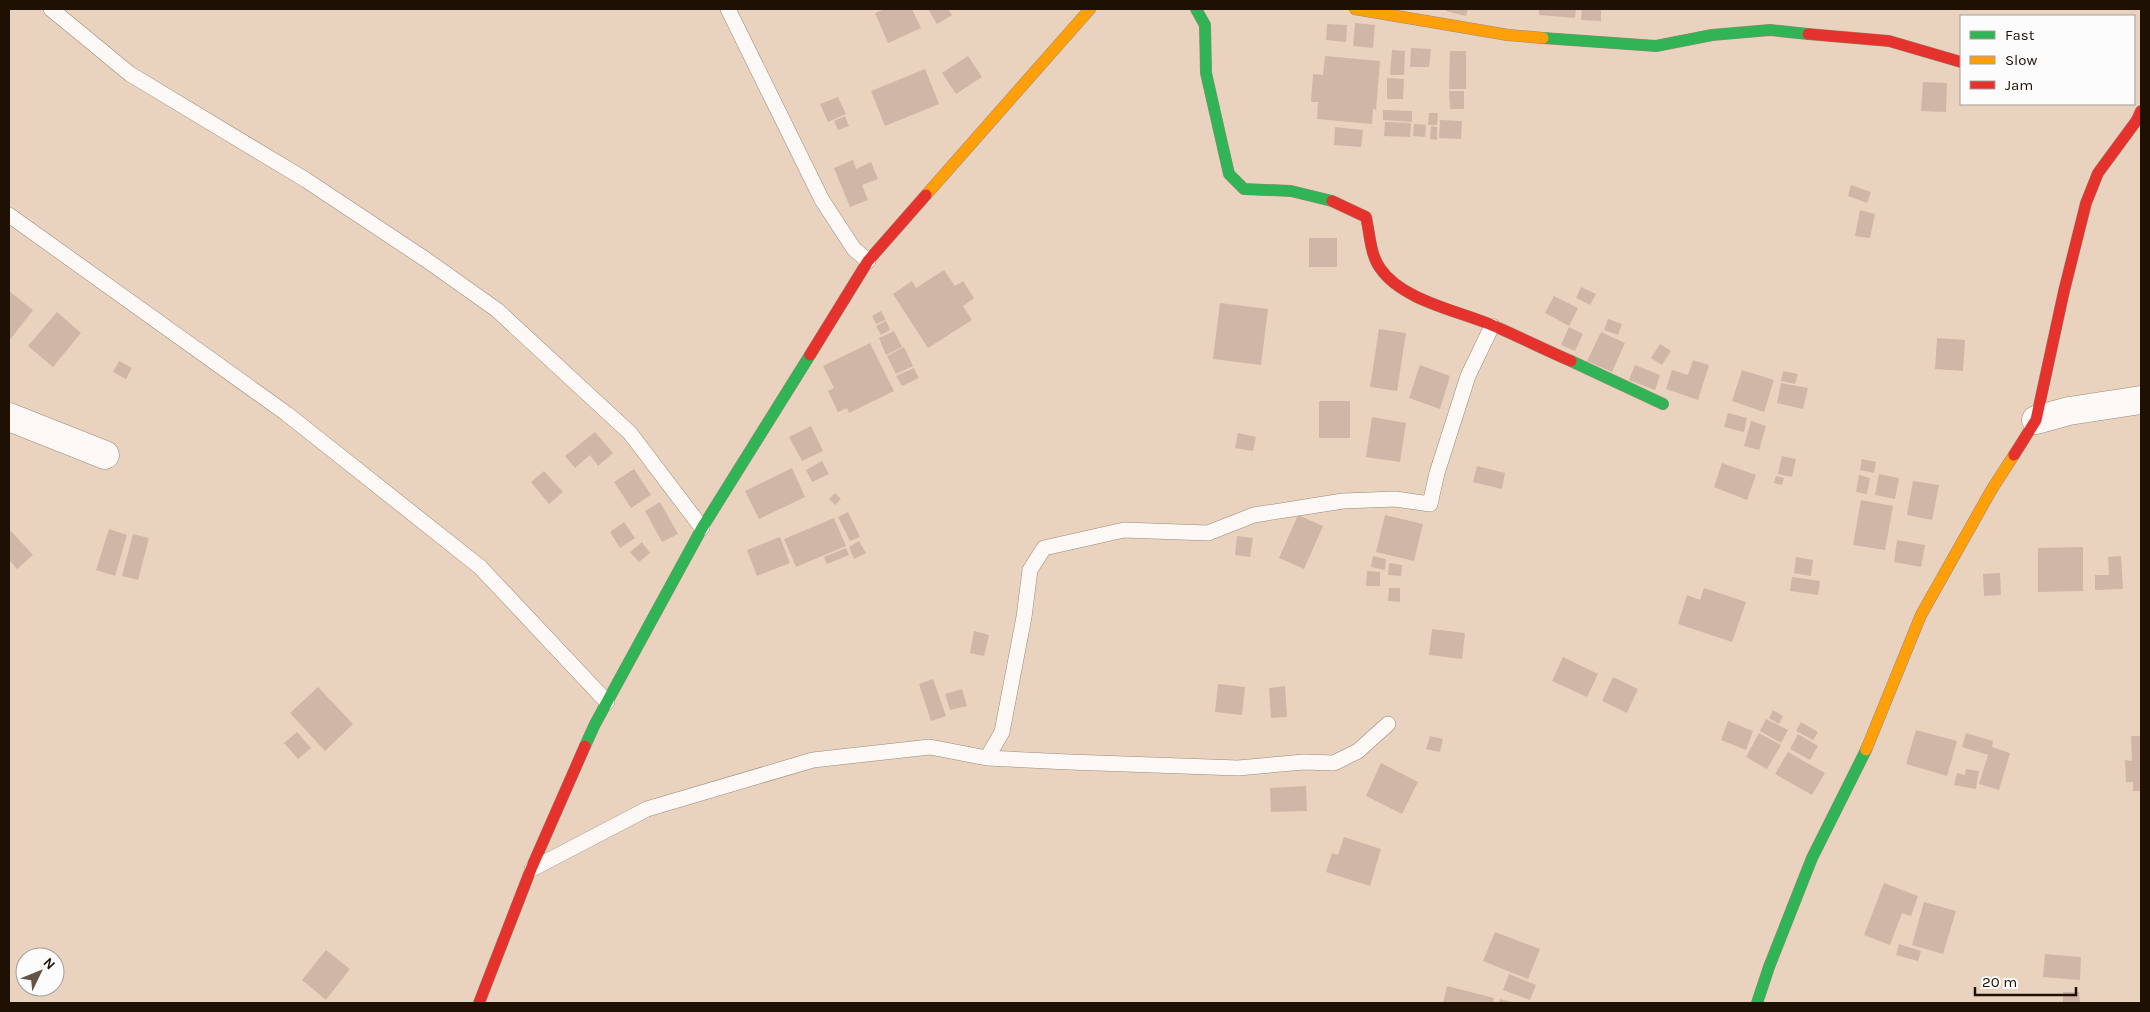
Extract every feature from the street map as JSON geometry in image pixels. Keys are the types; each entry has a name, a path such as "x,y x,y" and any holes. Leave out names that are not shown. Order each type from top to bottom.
{"street":[{"path":"479,1003 531,869 595,724 702,528 868,262 1090,9"},
{"path":"1196,9 1205,25 1206,73 1229,174 1244,188 1261,187 1315,197 1347,206 1366,216 1376,258 1384,273 1433,304 1492,326 1663,404"},
{"path":"1355,9 1508,36 1656,46 1712,34 1770,30 1889,41 1960,62"},
{"path":"1758,1003 1769,967 1812,858 1870,741 1920,614 1992,489 2036,420 2064,291 2086,203 2098,173 2137,120 2141,111"},
{"path":"2036,420 2069,411 2141,400"},
{"path":"9,416 105,455"}],"lane":[{"path":"51,9 130,74 306,180 425,259 497,310 630,433 702,528"},
{"path":"728,9 822,200 854,249 868,262"},
{"path":"9,215 287,414 480,566 607,702"},
{"path":"987,758 1002,732 1024,617 1030,570 1044,548 1124,530 1208,533 1254,515 1343,500 1395,498 1430,504 1437,473 1468,376 1492,326"},
{"path":"531,869 647,809 813,760 930,747 987,758 1238,768 1304,762 1334,763 1358,751 1388,724"}],"building":[{"path":"885,9 912,9 921,28 888,43 875,13"},
{"path":"928,9 948,9 952,15 937,24"},
{"path":"1446,9 1468,9 1466,16 1446,11"},
{"path":"1539,9 1576,9 1575,18 1539,15"},
{"path":"1582,9 1601,9 1601,21 1581,20"},
{"path":"1355,23 1375,25 1373,48 1353,46"},
{"path":"1327,24 1347,25 1346,42 1326,40"},
{"path":"1411,48 1431,49 1429,67 1410,67"},
{"path":"1392,50 1405,51 1404,75 1390,75"},
{"path":"1450,51 1466,51 1466,89 1449,89"},
{"path":"968,56 982,77 956,94 942,73"},
{"path":"1325,56 1380,61 1376,110 1373,109 1372,124 1317,119 1318,102 1311,102 1313,74 1323,75"},
{"path":"925,69 939,104 885,126 871,91"},
{"path":"1387,78 1404,79 1403,99 1387,99"},
{"path":"1923,82 1947,83 1946,112 1921,111"},
{"path":"1449,91 1464,91 1464,109 1450,109"},
{"path":"838,97 846,114 828,122 820,104"},
{"path":"1383,110 1412,111 1412,122 1383,120"},
{"path":"1429,113 1438,113 1437,125 1428,125"},
{"path":"845,116 849,126 838,130 834,121"},
{"path":"1440,120 1462,121 1461,139 1439,138"},
{"path":"1385,122 1411,123 1410,137 1384,136"},
{"path":"1414,124 1426,125 1425,137 1413,136"},
{"path":"1431,126 1437,127 1437,140 1430,139"},
{"path":"1335,127 1363,130 1361,147 1334,145"},
{"path":"853,160 856,169 871,162 878,179 862,185 868,200 850,207 834,168"},
{"path":"1851,185 1871,192 1867,203 1848,196"},
{"path":"1860,210 1875,214 1870,238 1855,236"},
{"path":"1309,238 1337,238 1337,267 1309,267"},
{"path":"944,270 955,286 963,281 974,298 963,306 972,320 928,348 893,294 912,281 916,288"},
{"path":"1581,287 1596,294 1590,305 1576,298"},
{"path":"9,291 33,310 9,341"},
{"path":"1554,296 1578,308 1569,326 1545,313"},
{"path":"1220,303 1268,309 1261,365 1213,359"},
{"path":"881,311 886,320 876,324 872,316"},
{"path":"57,312 81,333 53,367 28,346"},
{"path":"1608,319 1622,324 1618,335 1604,330"},
{"path":"886,321 890,330 881,335 876,326"},
{"path":"1569,327 1583,334 1575,351 1561,345"},
{"path":"1379,329 1406,333 1397,391 1370,387"},
{"path":"894,331 902,347 886,355 879,338"},
{"path":"1601,332 1625,343 1612,372 1587,361"},
{"path":"1937,338 1965,340 1963,371 1935,369"},
{"path":"870,343 894,391 849,413 847,408 838,412 828,391 834,388 823,366"},
{"path":"1660,344 1671,351 1662,365 1651,358"},
{"path":"904,347 913,366 896,374 887,356"},
{"path":"1693,360 1709,365 1698,400 1666,389 1672,370 1688,375"},
{"path":"119,361 132,368 126,379 113,372"},
{"path":"1420,365 1450,376 1440,409 1409,398"},
{"path":"1635,365 1660,375 1655,390 1629,380"},
{"path":"914,368 919,378 902,386 896,376"},
{"path":"1742,370 1774,380 1764,412 1732,401"},
{"path":"1783,371 1798,374 1795,384 1781,381"},
{"path":"1781,383 1808,388 1803,409 1777,403"},
{"path":"1319,401 1350,401 1350,438 1319,438"},
{"path":"1728,413 1747,418 1744,432 1724,427"},
{"path":"1372,417 1406,423 1400,462 1366,457"},
{"path":"1751,421 1766,426 1759,450 1744,446"},
{"path":"811,426 823,451 802,461 789,437"},
{"path":"595,432 613,453 598,466 590,455 575,468 565,456"},
{"path":"1238,433 1256,437 1253,451 1235,448"},
{"path":"1782,456 1796,459 1792,477 1778,474"},
{"path":"1862,459 1876,462 1874,473 1860,470"},
{"path":"822,461 829,474 812,482 806,470"},
{"path":"1722,463 1756,475 1747,500 1714,487"},
{"path":"1477,466 1505,473 1502,489 1473,482"},
{"path":"792,468 805,497 759,519 745,491"},
{"path":"634,469 651,495 631,508 614,482"},
{"path":"544,471 563,492 549,504 531,482"},
{"path":"1879,474 1899,478 1895,499 1875,495"},
{"path":"1859,475 1870,478 1867,494 1856,492"},
{"path":"1776,476 1784,478 1782,485 1774,483"},
{"path":"1913,481 1939,485 1932,520 1907,515"},
{"path":"835,493 841,499 835,505 829,499"},
{"path":"1861,500 1893,506 1885,550 1853,545"},
{"path":"660,502 678,534 662,542 645,511"},
{"path":"848,512 860,537 850,541 838,517"},
{"path":"1298,515 1323,526 1304,569 1279,558"},
{"path":"1385,515 1423,524 1414,561 1376,552"},
{"path":"834,518 846,546 796,567 784,539"},
{"path":"624,522 635,538 620,548 610,532"},
{"path":"9,529 33,555 17,569 9,560"},
{"path":"109,529 127,535 115,576 96,570"},
{"path":"133,534 149,538 138,580 122,576"},
{"path":"1237,536 1253,538 1250,557 1235,555"},
{"path":"780,537 790,563 757,576 747,550"},
{"path":"1897,540 1925,545 1921,567 1894,562"},
{"path":"859,541 866,553 854,559 849,547"},
{"path":"642,542 650,553 639,562 630,552"},
{"path":"2083,547 2083,591 2038,592 2038,548"},
{"path":"846,548 849,555 827,564 824,557"},
{"path":"1373,556 1386,559 1385,570 1371,567"},
{"path":"2121,556 2123,589 2095,590 2095,575 2109,575 2108,557"},
{"path":"1796,557 1813,560 1811,576 1794,573"},
{"path":"1389,563 1402,565 1401,576 1388,575"},
{"path":"1367,571 1380,572 1380,586 1366,586"},
{"path":"2000,573 2001,595 1984,596 1983,574"},
{"path":"1792,577 1820,581 1818,595 1790,591"},
{"path":"1389,588 1400,588 1400,602 1388,601"},
{"path":"1704,588 1746,602 1732,642 1678,624 1687,595 1700,600"},
{"path":"1432,629 1465,633 1462,659 1429,655"},
{"path":"974,631 989,635 984,656 970,653"},
{"path":"1563,657 1598,674 1587,697 1552,681"},
{"path":"1613,677 1638,689 1627,713 1602,701"},
{"path":"933,679 946,716 931,721 919,684"},
{"path":"1218,684 1245,687 1242,715 1215,712"},
{"path":"1285,686 1287,717 1271,718 1269,688"},
{"path":"318,687 353,724 325,751 290,713"},
{"path":"962,689 967,706 950,710 945,694"},
{"path":"1773,710 1783,716 1779,724 1769,718"},
{"path":"1766,719 1788,730 1781,743 1760,731"},
{"path":"1728,721 1753,731 1746,750 1721,740"},
{"path":"1801,722 1818,732 1813,740 1796,731"},
{"path":"1916,730 1957,741 1947,776 1906,764"},
{"path":"297,732 311,748 298,759 284,743"},
{"path":"1759,733 1781,745 1767,769 1746,757"},
{"path":"1966,733 1993,741 1992,747 2010,753 1999,790 1979,784 1988,755 1962,747"},
{"path":"1798,734 1818,746 1810,760 1790,749"},
{"path":"1430,736 1443,739 1440,752 1426,749"},
{"path":"2131,736 2141,736 2141,791 2133,791 2133,782 2126,782 2125,760 2132,761"},
{"path":"1788,752 1825,773 1812,795 1775,774"},
{"path":"1381,763 1418,782 1402,814 1366,796"},
{"path":"1966,769 1979,771 1976,789 1954,785 1957,773 1965,775"},
{"path":"1306,786 1307,811 1271,812 1270,788"},
{"path":"1344,837 1381,849 1370,886 1326,872 1332,853 1338,855"},
{"path":"1884,883 1918,896 1911,916 1902,913 1890,945 1864,935"},
{"path":"1924,902 1956,911 1943,954 1912,945"},
{"path":"1495,932 1540,949 1528,979 1483,961"},
{"path":"1899,944 1921,951 1918,961 1896,955"},
{"path":"326,950 350,969 326,1000 302,980"},
{"path":"2045,954 2081,957 2080,980 2043,977"},
{"path":"1509,974 1536,985 1530,1000 1503,990"},
{"path":"1447,986 1494,998 1493,1003 1443,1003"},
{"path":"2063,992 2079,992 2080,1003 2063,1003"},
{"path":"1500,999 1515,1003 1499,1003"}],"traffic: fast":[{"path":"1196,9 1205,25 1206,73 1229,174 1244,189 1291,191 1332,201"},
{"path":"1543,38 1656,46 1712,35 1770,30 1808,34"},
{"path":"585,746 595,724 702,528 810,355"},
{"path":"1571,361 1663,404"},
{"path":"1757,1003 1769,967 1812,858 1866,750"}],"traffic: slow":[{"path":"926,195 1090,9"},
{"path":"1355,9 1508,35 1543,38"},
{"path":"1866,750 1921,615 1992,489 2014,455"}],"traffic: jam":[{"path":"1808,34 1889,41 1960,62"},
{"path":"2014,455 2036,420 2064,291 2086,203 2098,173 2137,120 2141,111"},
{"path":"810,355 868,261 926,195"},
{"path":"1332,201 1366,217 1372,250 1377,262 1390,279 1402,289 1432,304 1494,326 1571,361"},
{"path":"479,1003 531,869 585,746"}]}
